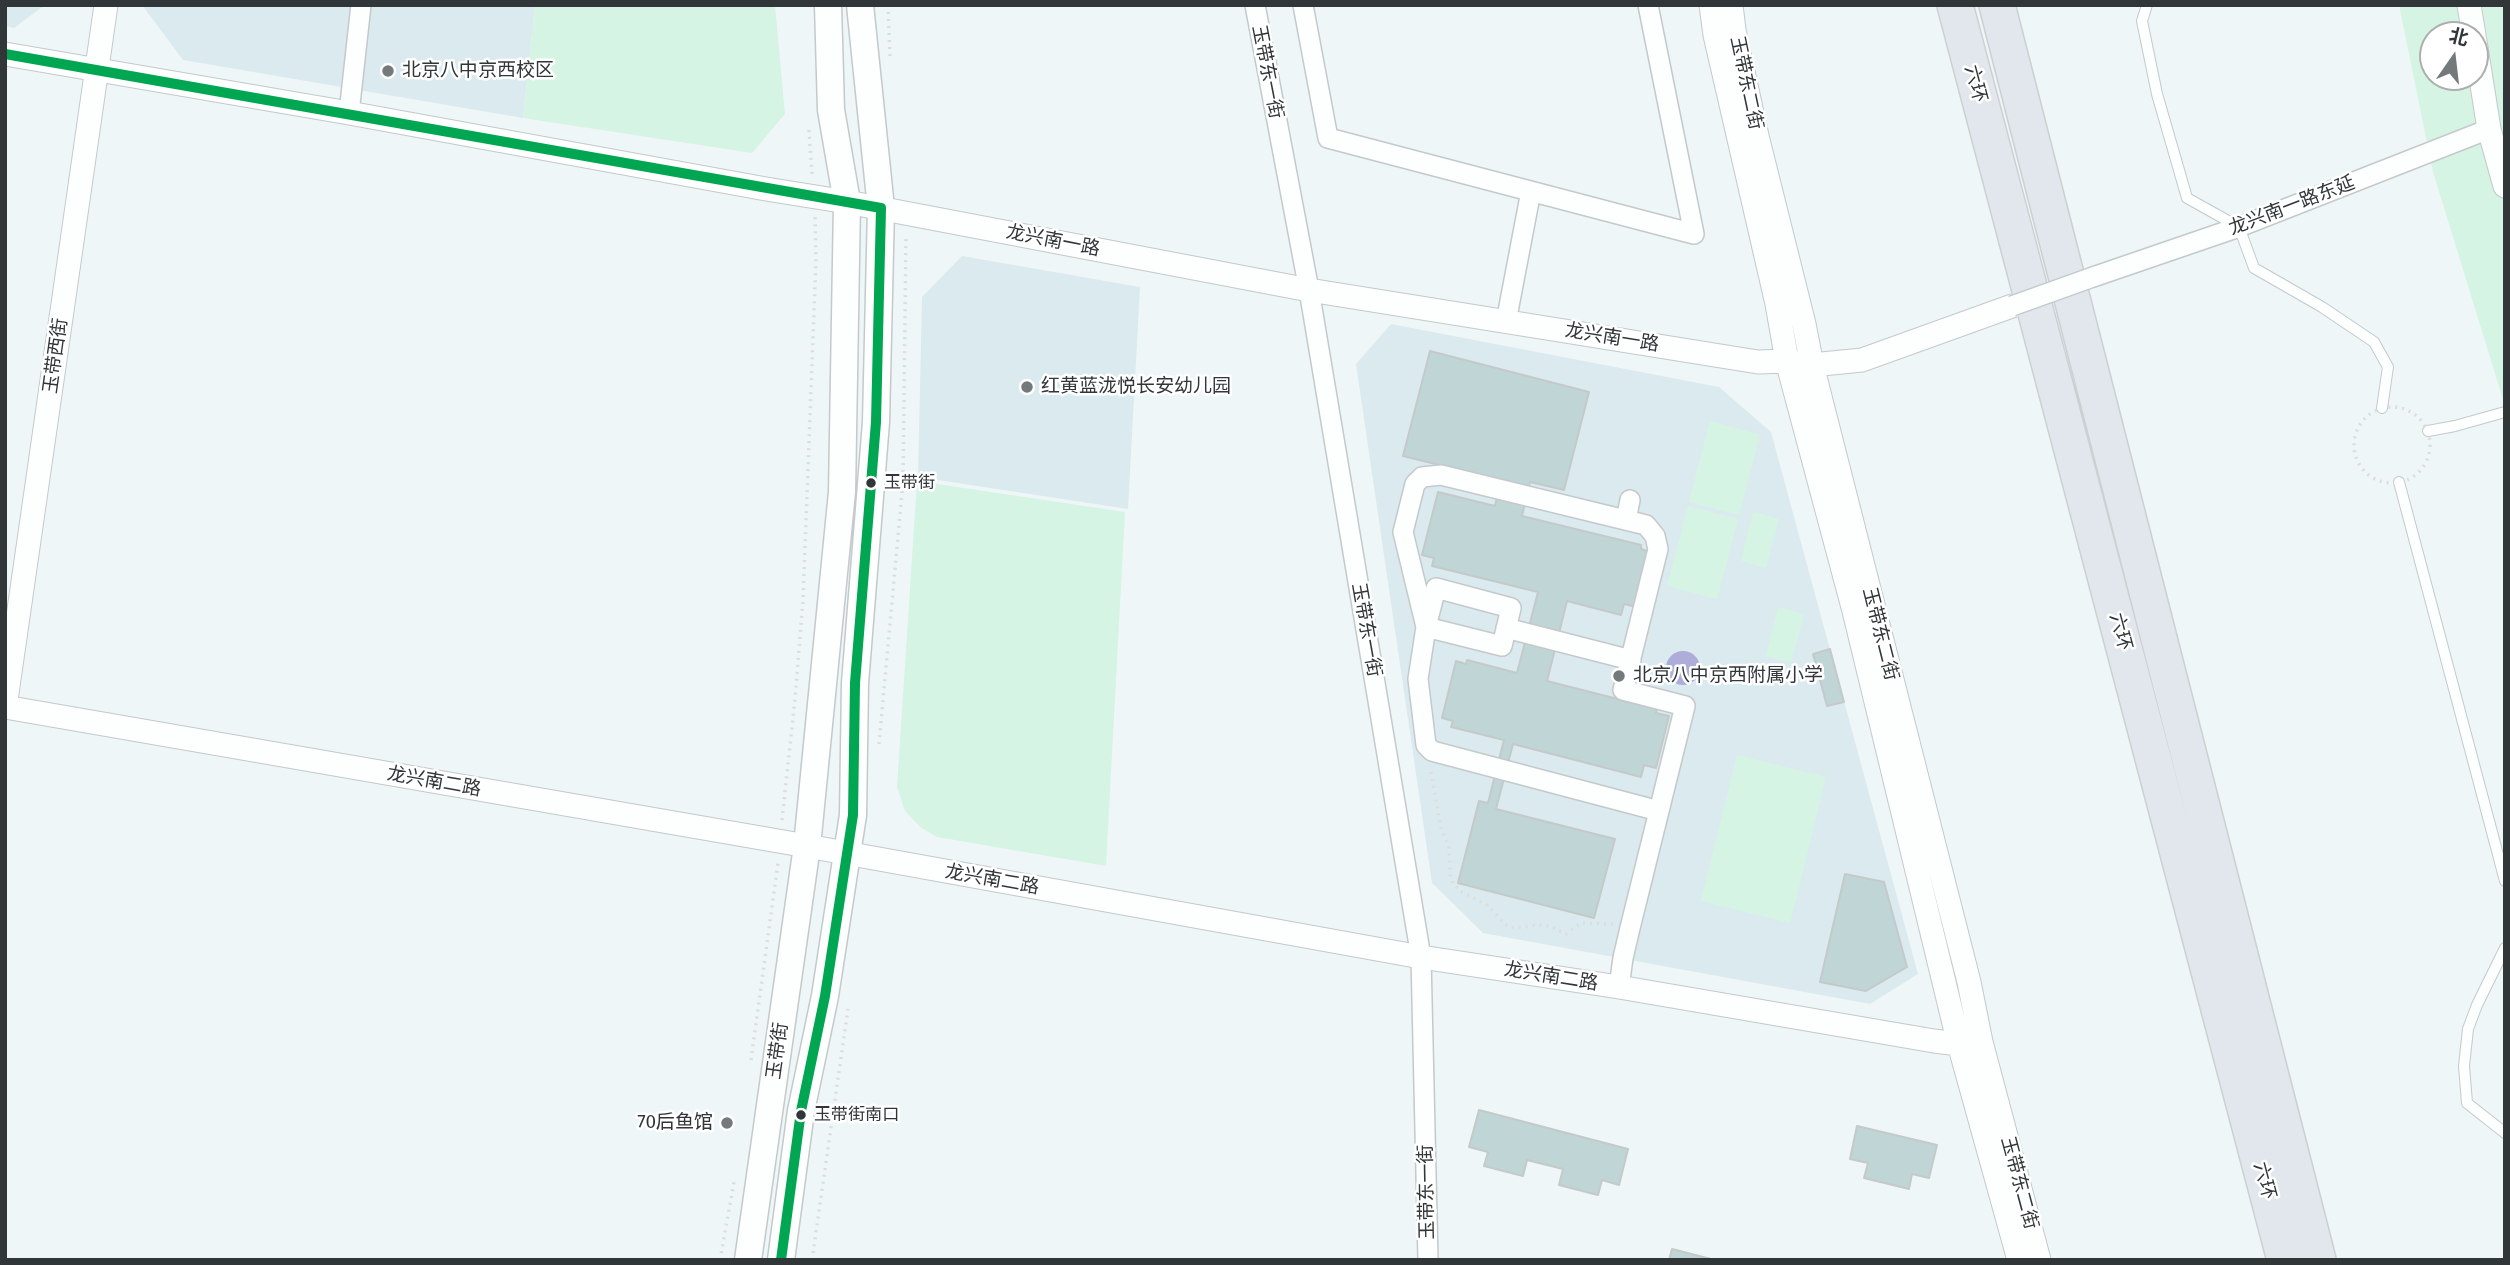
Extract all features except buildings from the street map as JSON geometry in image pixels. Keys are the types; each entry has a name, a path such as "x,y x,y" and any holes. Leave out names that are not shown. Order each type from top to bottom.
{"highway":[{"name":"六环","path":"1955,5 2285,1260"},
{"name":"六环","path":"1997,5 2318,1260"}],"main road":[{"name":"玉带街","path":"748,1260 807,846 842,492 847,202 831,110 828,5"},
{"name":"玉带街","path":"781,1260 801,1111 825,996 853,815 855,683 876,422 877,273 881,208 860,5"}],"street":[{"name":"玉带西街","path":"5,707 106,5"},
{"path":"349,113 361,5"},
{"name":"玉带东一街","path":"1255,5 1309,290 1422,957 1428,1260"},
{"path":"1303,5 1328,138 1694,234 1648,5"},
{"name":"玉带东二街","path":"1711,5 1715,35 1777,303 1787,361 1970,1043 2019,1260"},
{"name":"玉带东二街","path":"1731,5 1734,30 1812,365 1969,982 1970,1043 2039,1260"},
{"name":"龙兴南一路","path":"5,54 881,208 1309,290 1758,362 1787,361 1812,365 1862,360 2093,277"},
{"path":"2482,91 2488,129 2505,187"},
{"name":"龙兴南一路东延","path":"2093,277 2239,227 2488,129"},
{"path":"1507,322 1531,191"},
{"path":"1426,627 1403,531 1415,484 1422,477 1441,475 1628,510 1656,536 1658,549 1623,690 1685,706 1630,928 1619,987"},
{"path":"1426,627 1502,646 1511,608 1436,588 1426,627 1418,679 1426,746 1432,751 1659,811"},
{"path":"1506,628 1631,660"},
{"name":"龙兴南二路","path":"5,707 807,846 1422,957 1970,1043"}],"lane":[{"path":"2147,5 2142,21 2157,93 2187,198 2239,227 2255,268 2322,307 2374,342 2388,367 2382,408"},
{"path":"2428,431 2505,412"},
{"path":"2399,482 2505,881"},
{"path":"2505,948 2468,1029 2463,1066 2468,1103 2505,1133"}],"path":[{"name":"玉带街","path":"751,1062 776,885 803,600 816,259 809,124"},
{"path":"2382,408 2404,408 2422,421 2428,431 2430,442 2425,464 2409,479 2399,482 2375,480 2358,464 2353,441 2362,420 2382,408"},
{"path":"1426,746 1441,828 1449,848 1453,884 1487,905 1506,925 1514,928 1550,926 1566,934 1581,923 1604,922 1630,928"},
{"path":"720,1260 736,1169"}],"shaded area":[{"path":"5,5 45,5 14,28 5,26"},
{"name":"北京八中京西校区","path":"142,5 535,5 523,118 183,60"},
{"name":"红黄蓝泷悦长安幼儿园","path":"962,256 1140,287 1128,509 918,477 922,297"},
{"name":"北京八中京西附属小学","path":"1391,324 1719,387 1771,432 1918,974 1870,1004 1483,933 1432,883 1356,364"}],"green space":[{"path":"535,5 775,5 785,114 752,153 523,118"},
{"path":"2399,5 2505,5 2505,406 2433,172"},
{"path":"1710,421 1760,435 1739,515 1689,502"},
{"path":"917,481 1125,512 1106,866 937,837 920,827 905,811 897,787"},
{"path":"1688,506 1738,519 1717,599 1667,586"},
{"path":"1753,512 1779,519 1766,568 1741,561"},
{"path":"1778,607 1804,614 1791,663 1766,656"},
{"path":"1737,755 1826,777 1790,923 1701,901"}],"water":[{"path":"1683,651 1695,656 1700,668 1695,680 1683,685 1671,680 1666,668 1671,656"}],"transit line":[{"path":"5,54 881,208 876,422 855,683 853,815 825,996 801,1111 781,1260"}],"place":[{"name":"北京八中京西校区","path":"388,71"},
{"name":"红黄蓝泷悦长安幼儿园","path":"1027,387"},
{"name":"玉带街","path":"871,483"},
{"name":"北京八中京西附属小学","path":"1619,676"},
{"name":"玉带街南口","path":"801,1115"},
{"name":"70后鱼馆","path":"727,1123"}]}
